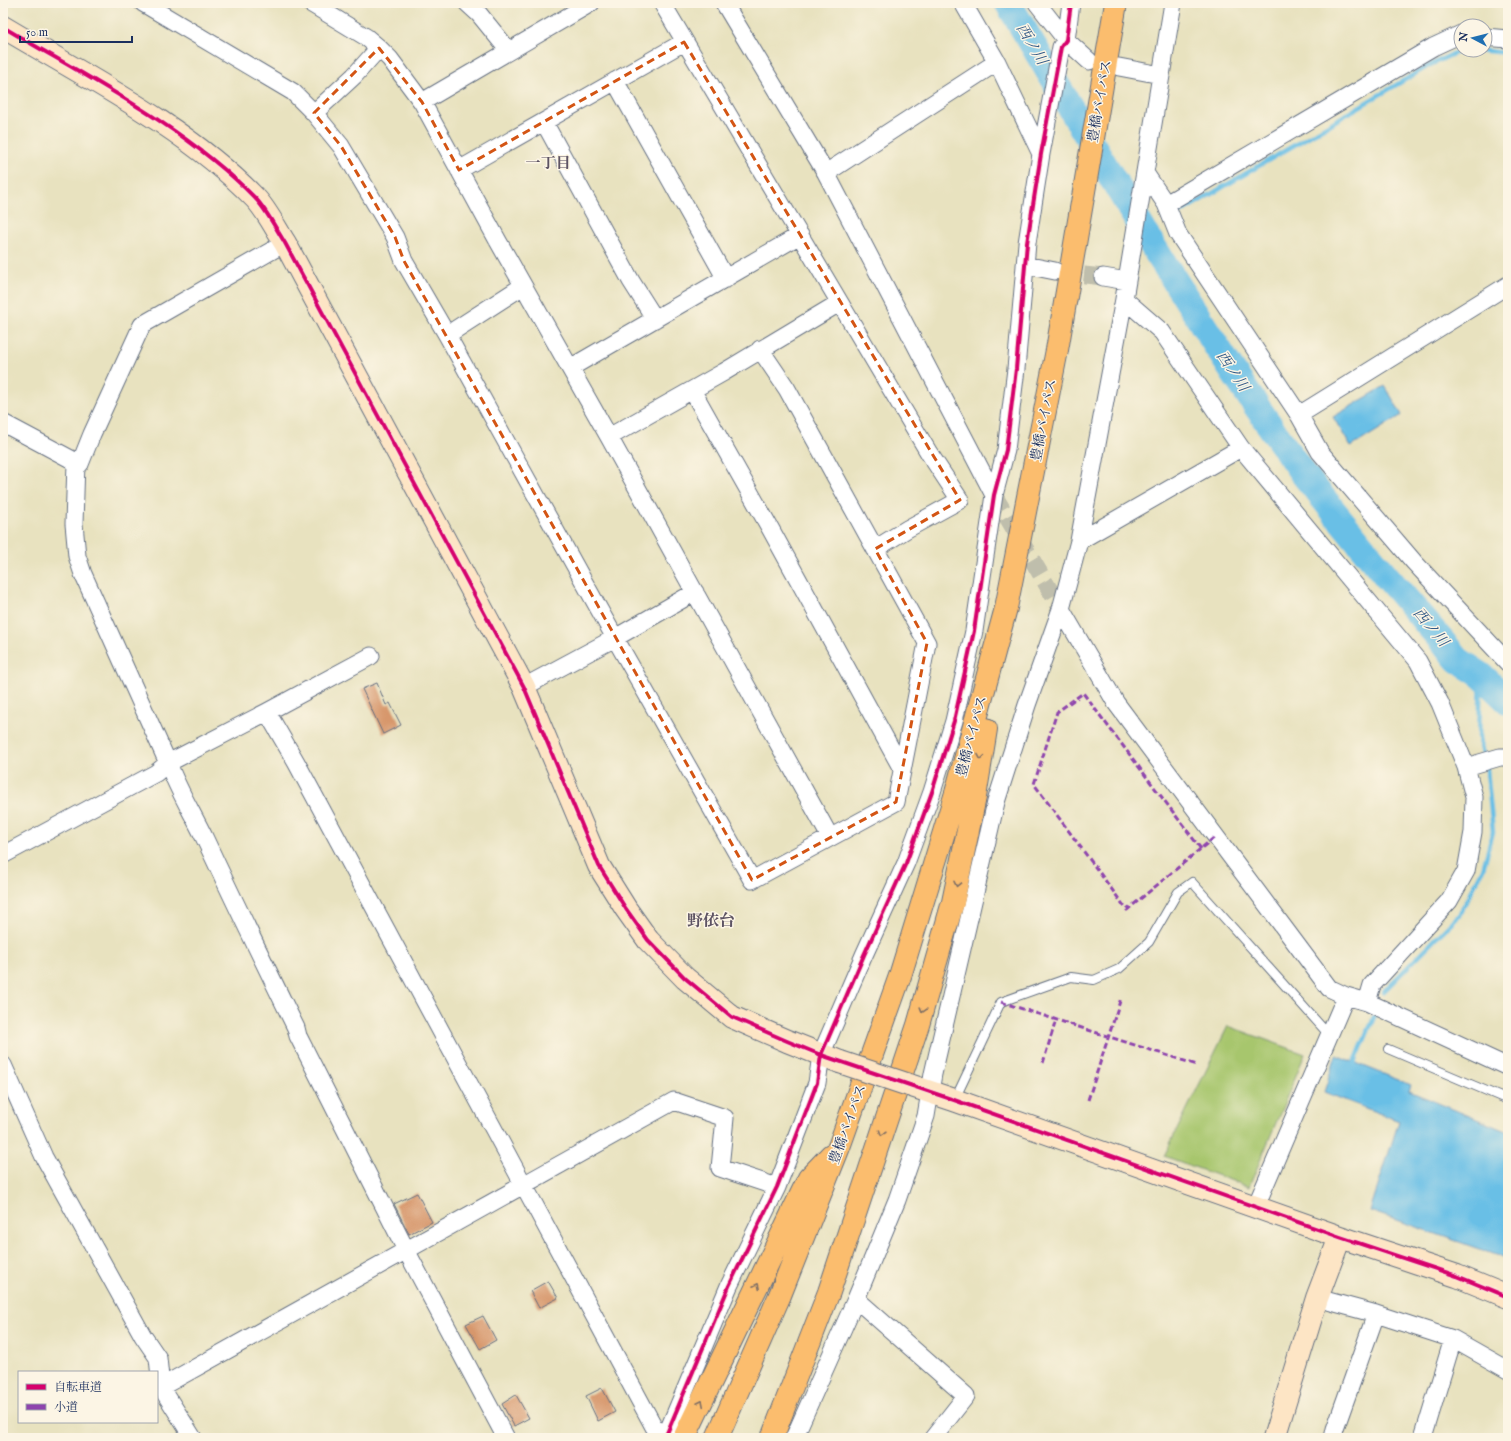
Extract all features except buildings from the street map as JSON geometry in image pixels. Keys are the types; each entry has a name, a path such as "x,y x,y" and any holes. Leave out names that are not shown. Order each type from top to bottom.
{"highway":[{"name":"豊橋バイパス","path":"717,1438 780,1295 839,1147 905,961 956,793 1006,608 1057,350 1116,3"},
{"path":"772,1438 829,1292 918,1025 935,968 953,902 975,797 1006,608"},
{"path":"672,1437 809,1178 839,1147"}],"street":[{"path":"143,3 293,92 314,113 341,146 395,237 404,260 752,880 896,802 927,643 787,389 760,349"},
{"path":"467,3 480,14 509,51"},
{"path":"662,3 839,303 929,453 960,500 907,529 875,549"},
{"path":"724,3 826,173 994,495"},
{"path":"963,3 997,62 1042,148"},
{"path":"1037,3 1064,44 1089,61"},
{"path":"267,712 296,762 525,1185 654,1427 672,1437 729,1286 777,1187 817,1083 831,1059 864,955 906,863 932,792 954,721 974,631 994,495 1006,450 1016,369 1027,242 1042,148 1071,3"},
{"path":"794,1438 856,1299 897,1200 926,1116 929,1092 996,802 1062,609 1079,541 1124,299 1173,3"},
{"path":"314,4 366,36 379,48 422,102 830,837"},
{"path":"422,102 509,51 582,5"},
{"path":"3,28 147,112 208,155 256,199 286,243 524,687 599,866 626,909 648,940 684,978 732,1017 831,1059 954,1100 1256,1206 1340,1238 1457,1276 1508,1297"},
{"path":"1166,204 1433,47 1453,38"},
{"path":"1493,38 1508,39"},
{"path":"459,170 684,42"},
{"path":"314,113 354,76 379,48"},
{"path":"826,173 997,62"},
{"path":"1119,66 1161,75"},
{"path":"615,81 726,279"},
{"path":"544,122 631,281 654,319"},
{"path":"1145,174 1166,204 1178,234 1299,415 1320,452 1414,562 1508,663"},
{"path":"570,368 800,235"},
{"path":"3,423 80,464 92,434 142,325 286,243"},
{"path":"1025,265 1055,271"},
{"path":"1104,278 1127,281"},
{"path":"1299,415 1508,285"},
{"path":"447,335 523,286"},
{"path":"1124,299 1162,332 1241,448 1418,661 1440,703 1466,767 1474,797 1474,825 1466,871 1448,901 1372,985 1368,1002"},
{"path":"609,438 839,303"},
{"path":"692,390 770,528 902,769"},
{"path":"1079,541 1241,448"},
{"path":"76,463 74,524 77,556 83,574 168,763 173,778 197,823 255,947 296,1028 298,1036 406,1250 506,1438"},
{"path":"524,687 615,638 695,592"},
{"path":"1062,609 1121,710 1329,988 1346,996 1368,1002 1508,1067"},
{"path":"3,854 156,773 168,763 371,656"},
{"path":"1466,767 1504,757"},
{"path":"1256,1206 1346,996"},
{"path":"4,1071 44,1157 143,1336 158,1358 161,1387 193,1438"},
{"path":"161,1387 674,1101 726,1118 720,1168 777,1187"},
{"path":"1274,1438 1317,1298 1340,1238"},
{"path":"1317,1298 1376,1314 1453,1339 1508,1370"},
{"path":"856,1299 966,1396 933,1438"},
{"path":"1333,1438 1376,1314"},
{"path":"1423,1438 1453,1339"}],"lane":[{"path":"954,1100 1001,1002 1071,977 1094,980 1120,969 1149,942 1178,892 1192,882 1329,1035"},
{"path":"1388,1049 1508,1100"}],"highlighted area":[{"path":"684,42 960,500 875,549 927,643 896,802 752,880 404,261 395,237 341,146 314,113 379,48 422,102 459,170"}],"green space":[{"path":"1228,1026 1305,1054 1249,1187 1164,1156"}],"water":[{"path":"1385,386 1402,415 1351,447 1333,417"},
{"path":"1336,1055 1411,1085 1409,1091 1508,1132 1508,1259 1370,1211 1399,1121 1324,1092"}],"waterway":[{"name":"西ノ川","path":"1008,3 1149,240 1233,372 1301,471 1387,577 1458,660 1481,675 1508,701"},
{"path":"1493,52 1508,53"},
{"path":"1179,213 1430,65 1453,54"},
{"path":"1383,992 1459,915 1483,869 1493,832 1487,770 1479,738 1481,675"},
{"path":"1355,1062 1374,1017"}],"tunnel":[{"path":"1059,272 1103,277"},
{"path":"994,495 1061,609"}],"marked path":[{"path":"1201,849 1083,693 1057,712 1034,784 1127,910 1216,836"},
{"path":"1088,1100 1121,998"},
{"path":"1001,1002 1197,1065"},
{"path":"1043,1063 1056,1020"}],"cycle path":[{"path":"665,1438 729,1286 777,1187 817,1083 821,1055 906,863 932,792 954,721 974,631 994,495 1006,450 1016,369 1027,243 1041,154 1061,47 1066,40 1071,3"},
{"path":"3,27 135,105 198,148 228,172 255,198 271,219 524,687 599,866 626,909 648,940 685,978 732,1017 821,1055 954,1100 1340,1237 1457,1276 1508,1297"}],"district":[{"name":"一丁目","path":"548,163"},
{"name":"野依台","path":"711,920"}]}
